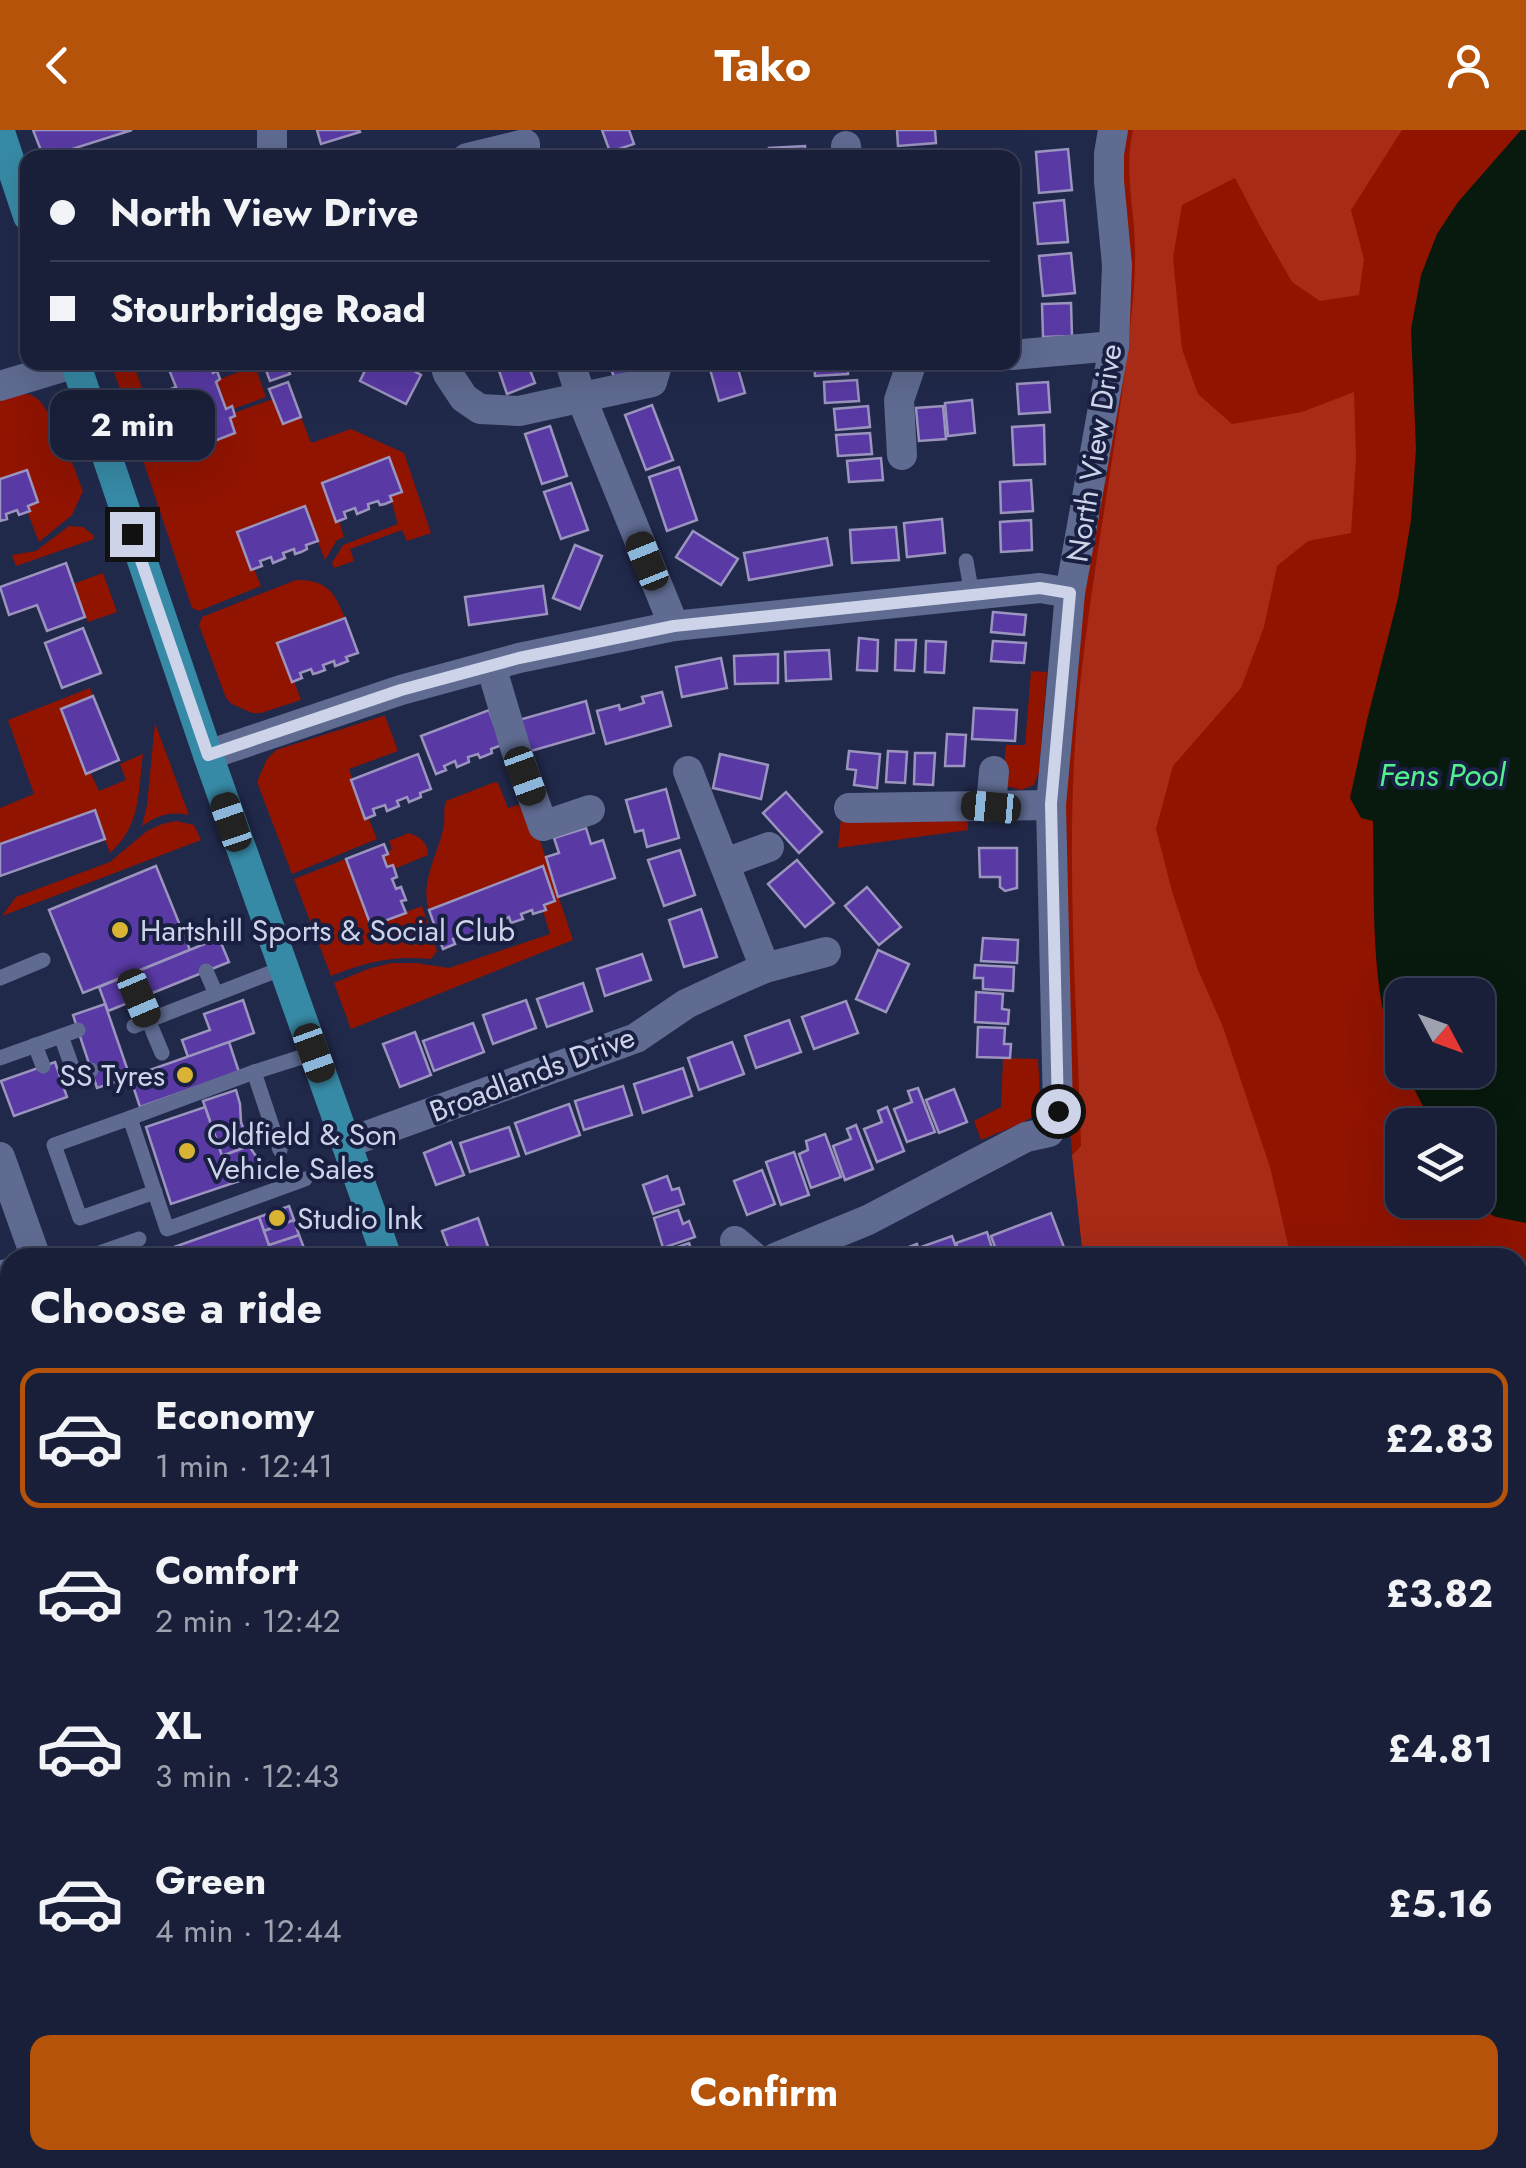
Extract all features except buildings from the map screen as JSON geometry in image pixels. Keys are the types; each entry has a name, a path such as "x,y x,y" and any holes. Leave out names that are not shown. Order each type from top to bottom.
{"main road":[{"path":"0,132 20,192"},
{"path":"78,370 208,755 384,1248"}],"street":[{"name":"North View Drive","path":"799,1248 868,1220 1026,1137 1049,1132 1056,1122 1051,804 1070,593 1114,346 1117,265 1108,168 1113,130"},
{"path":"500,150 525,144"},
{"path":"1020,354 1114,346"},
{"path":"0,386 53,370"},
{"path":"447,370 464,398 480,408 518,411 652,382 656,370"},
{"path":"573,370 674,626"},
{"path":"902,455 900,400 909,370"},
{"path":"208,755 401,690 674,626 1040,588 1070,593"},
{"path":"491,666 543,826 590,810"},
{"path":"688,771 765,968"},
{"path":"991,807 994,771"},
{"path":"850,808 1051,804"},
{"path":"725,864 769,847"},
{"name":"Broadlands Drive","path":"347,1143 636,1038 686,1004 765,968 826,952"},
{"path":"0,1158 6,1193 24,1248"}],"lane":[{"path":"966,561 972,596"},
{"path":"0,978 43,960"},
{"path":"141,1024 283,968"},
{"path":"206,971 216,994"},
{"path":"139,998 141,1024 162,1053"},
{"path":"0,1058 78,1030"},
{"path":"62,1036 75,1076 91,1070"},
{"path":"36,1045 43,1066"},
{"path":"155,1192 80,1218 54,1146 314,1053"},
{"path":"254,1072 280,1150"},
{"path":"130,1118 167,1229 305,1179"},
{"path":"113,1248 139,1239"}],"shaded area":[{"path":"1127,130 1526,130 1526,1248 1082,1248 1070,1132 1062,893 1066,775 1122,143"},
{"path":"1133,130 1402,130 1351,210 1364,259 1359,295 1320,301 1292,282 1235,178 1182,205 1173,258 1182,349 1198,394 1232,424 1302,412 1354,392 1356,458 1351,533 1308,541 1277,566 1264,627 1241,688 1173,766 1156,829 1198,970 1223,1027 1270,1167 1289,1248 1082,1248 1072,1155 1081,1146 1073,938 1073,782 1086,634 1133,303 1135,242 1130,146"},
{"path":"113,370 136,370 160,437 139,445"},
{"path":"256,370 266,397 226,409 216,382"},
{"path":"19,394 35,397 48,413 83,491 72,515 39,542 27,511 28,506 38,502 27,470 0,479 0,401"},
{"path":"273,399 283,424 301,417 311,443 351,429 404,453 431,533 407,541 402,530 350,549 354,561 334,568 332,563 343,545 398,524 390,496 401,492 388,458 322,483 344,537 337,540 325,560 304,506 238,532 261,586 199,611 192,608 140,451 189,432 193,432 199,447 235,434 230,418 234,413"},
{"path":"69,526 83,527 94,539 16,566 12,555 36,551"},
{"path":"103,573 117,612 88,622 73,584"},
{"path":"296,580 315,582 328,589 345,618 278,643 301,700 252,713 226,698 199,625 202,617"},
{"path":"1031,671 1047,672 1039,772 1034,785 1021,790 1006,786 1003,778 1006,745 1025,745"},
{"path":"90,688 93,696 61,709 99,791 126,780 120,764 143,754 136,808 128,831 110,853 94,810 0,844 0,808 34,794 8,720"},
{"path":"385,716 398,751 349,769 365,818 368,817 377,839 292,874 257,782 267,759 276,750"},
{"path":"155,723 189,815 164,815 142,826 147,805"},
{"path":"495,782 508,808 527,802 573,940 351,1029 334,983 391,963 449,968 550,934 543,911 544,905 555,901 542,867 429,910 427,888 442,835 446,801"},
{"path":"968,817 968,830 838,848 841,819"},
{"path":"176,821 194,825 201,840 2,916 16,897 110,862 147,831"},
{"path":"409,833 423,841 428,855 394,869 393,865 387,867 383,856 392,849 389,841"},
{"path":"346,859 371,925 422,906 437,951 431,959 380,961 331,976 294,879"},
{"path":"1003,1058 1038,1059 1041,1112 981,1140 974,1121 1001,1107"}],"water":[{"name":"Fens Pool","path":"1521,130 1526,130 1526,1223 1495,1216 1495,1108 1424,1108 1413,1088 1495,1088 1495,978 1385,978 1385,1020 1378,981 1373,821 1361,818 1350,798 1398,598 1411,520 1416,449 1411,329 1421,275 1437,234 1458,202"}],"place":[{"name":"Hartshill Sports & Social Club","path":"120,930"},
{"name":"SS Tyres","path":"185,1075"},
{"name":"Oldfield & Son Vehicle Sales","path":"187,1151"},
{"name":"Studio Ink","path":"277,1218"}],"route":[{"path":"132,534 208,755 401,690 519,658 674,626 1040,588 1070,593 1051,804 1058,1111"}]}
